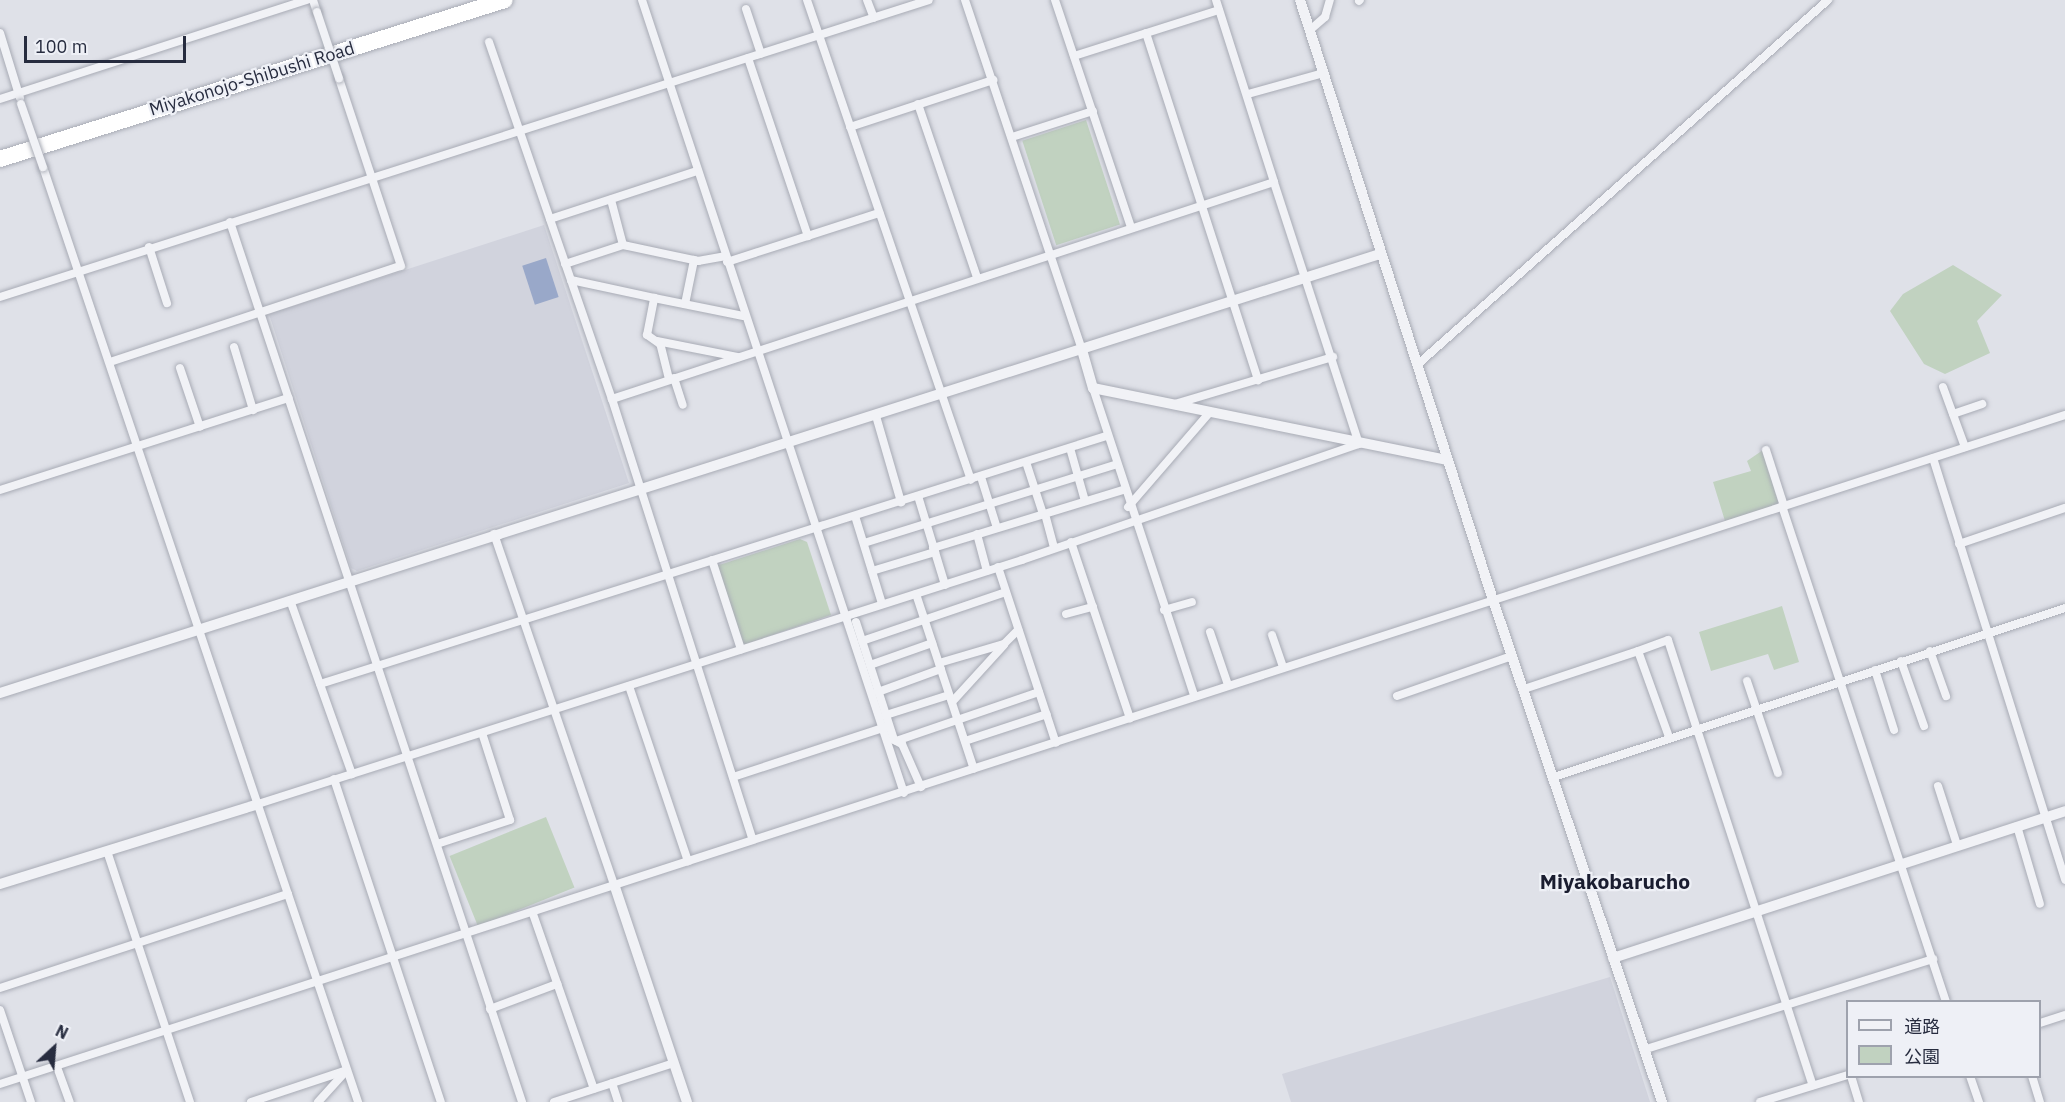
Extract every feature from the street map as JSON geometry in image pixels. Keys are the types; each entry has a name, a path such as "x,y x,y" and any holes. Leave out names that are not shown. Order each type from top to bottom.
{"highway":[{"name":"Miyakonojo-Shibushi Road","path":"0,159 504,0"}],"street":[{"path":"0,99 307,0"},
{"path":"110,362 401,266 313,0"},
{"path":"642,0 754,352 789,442 904,793"},
{"path":"807,0 907,299 971,480"},
{"path":"867,0 874,18"},
{"path":"0,297 149,247 930,0"},
{"path":"966,0 1082,350 1132,521 1194,696"},
{"path":"1055,0 1131,227"},
{"path":"1216,0 1333,357 1359,444"},
{"path":"1300,0 1494,603 1662,1102"},
{"path":"1310,30 1325,17 1330,0"},
{"path":"1418,365 1828,0"},
{"path":"746,9 761,54"},
{"path":"1074,56 1219,10"},
{"path":"0,33 21,104 140,446 358,1102"},
{"path":"1146,33 1258,380"},
{"path":"489,42 612,399 694,664 752,839"},
{"path":"748,58 808,236"},
{"path":"1248,94 1323,73"},
{"path":"850,127 993,80"},
{"path":"918,104 976,277"},
{"path":"1012,137 1093,111"},
{"path":"550,219 697,171"},
{"path":"612,399 907,299 1274,182"},
{"path":"611,200 623,245"},
{"path":"565,264 623,245 693,260 726,259 879,213"},
{"path":"230,222 522,1102"},
{"path":"149,247 167,303"},
{"path":"0,693 347,580 942,396 1380,254"},
{"path":"685,304 693,260"},
{"path":"571,280 743,316"},
{"path":"654,298 647,335 656,341 739,357"},
{"path":"656,341 683,405"},
{"path":"234,347 253,410"},
{"path":"1174,404 1333,357"},
{"path":"180,368 200,427"},
{"path":"1943,387 1965,447"},
{"path":"1093,388 1359,444 1448,460"},
{"path":"0,490 289,398"},
{"path":"1953,414 1982,404"},
{"path":"1128,507 1210,412"},
{"path":"0,1084 168,1032 465,932 533,914 752,839 904,793 1283,667 1494,603 2065,415"},
{"path":"876,416 901,502"},
{"path":"320,684 1106,436"},
{"path":"0,884 552,711 847,614 945,585 1359,444"},
{"path":"1070,448 1085,501"},
{"path":"1766,450 1945,1000"},
{"path":"1933,458 1985,634 2065,880"},
{"path":"1026,462 1054,548"},
{"path":"864,543 1115,465"},
{"path":"981,477 998,528"},
{"path":"872,571 977,534 1123,490"},
{"path":"918,496 945,585"},
{"path":"1959,544 2065,508"},
{"path":"855,516 882,604"},
{"path":"494,534 552,711 615,887 687,1102"},
{"path":"977,534 987,571"},
{"path":"1071,542 1130,718"},
{"path":"712,560 741,649"},
{"path":"998,567 1056,743"},
{"path":"862,641 1006,592"},
{"path":"916,594 974,769"},
{"path":"290,600 352,774"},
{"path":"1164,610 1192,602"},
{"path":"1066,614 1093,607"},
{"path":"1554,777 1756,708 2065,608"},
{"path":"856,622 896,741 921,787"},
{"path":"886,715 951,698 1018,630"},
{"path":"1210,632 1228,685"},
{"path":"1272,635 1283,667"},
{"path":"1524,688 1668,640 1813,1085"},
{"path":"870,665 932,643"},
{"path":"879,692 940,666 1004,644"},
{"path":"1638,651 1669,737"},
{"path":"1930,651 1946,696"},
{"path":"1397,696 1512,656"},
{"path":"1901,661 1924,726"},
{"path":"1875,670 1894,730"},
{"path":"1747,681 1778,772"},
{"path":"629,686 688,861"},
{"path":"896,741 1039,692"},
{"path":"965,741 1047,714"},
{"path":"733,777 883,728"},
{"path":"436,844 510,820 482,733"},
{"path":"334,779 441,1102"},
{"path":"1938,786 1957,845"},
{"path":"1613,958 2065,811"},
{"path":"2017,826 2040,904"},
{"path":"107,851 190,1102"},
{"path":"0,988 288,894"},
{"path":"533,914 594,1089"},
{"path":"1646,1049 1933,959"},
{"path":"490,1009 557,984"},
{"path":"0,1010 31,1102"},
{"path":"2041,1023 2065,1015"},
{"path":"554,1102 674,1063"},
{"path":"57,1067 70,1102"},
{"path":"251,1102 347,1070"},
{"path":"318,1102 347,1070"},
{"path":"1760,1102 1846,1077"},
{"path":"1850,1078 1859,1102"},
{"path":"1970,1078 1979,1102"},
{"path":"2032,1078 2040,1102"},
{"path":"612,1083 618,1102"}],"shaded area":[{"path":"544,225 629,483 357,571 351,568 269,314"},
{"path":"1610,977 1650,1102 1291,1102 1282,1074"}],"green space":[{"path":"1086,120 1120,225 1056,245 1022,141"},
{"path":"1953,265 2002,295 1977,321 1990,353 1945,374 1924,364 1890,311 1903,294"},
{"path":"1763,450 1779,505 1725,521 1713,482 1751,471 1747,461"},
{"path":"800,539 807,542 831,615 743,645 716,566"},
{"path":"1782,606 1799,662 1774,670 1768,654 1711,671 1699,632"},
{"path":"546,817 574,887 478,926 450,856"}],"water":[{"path":"546,258 559,297 535,305 522,266"}],"district":[{"name":"Miyakobarucho","path":"1615,881"}]}
